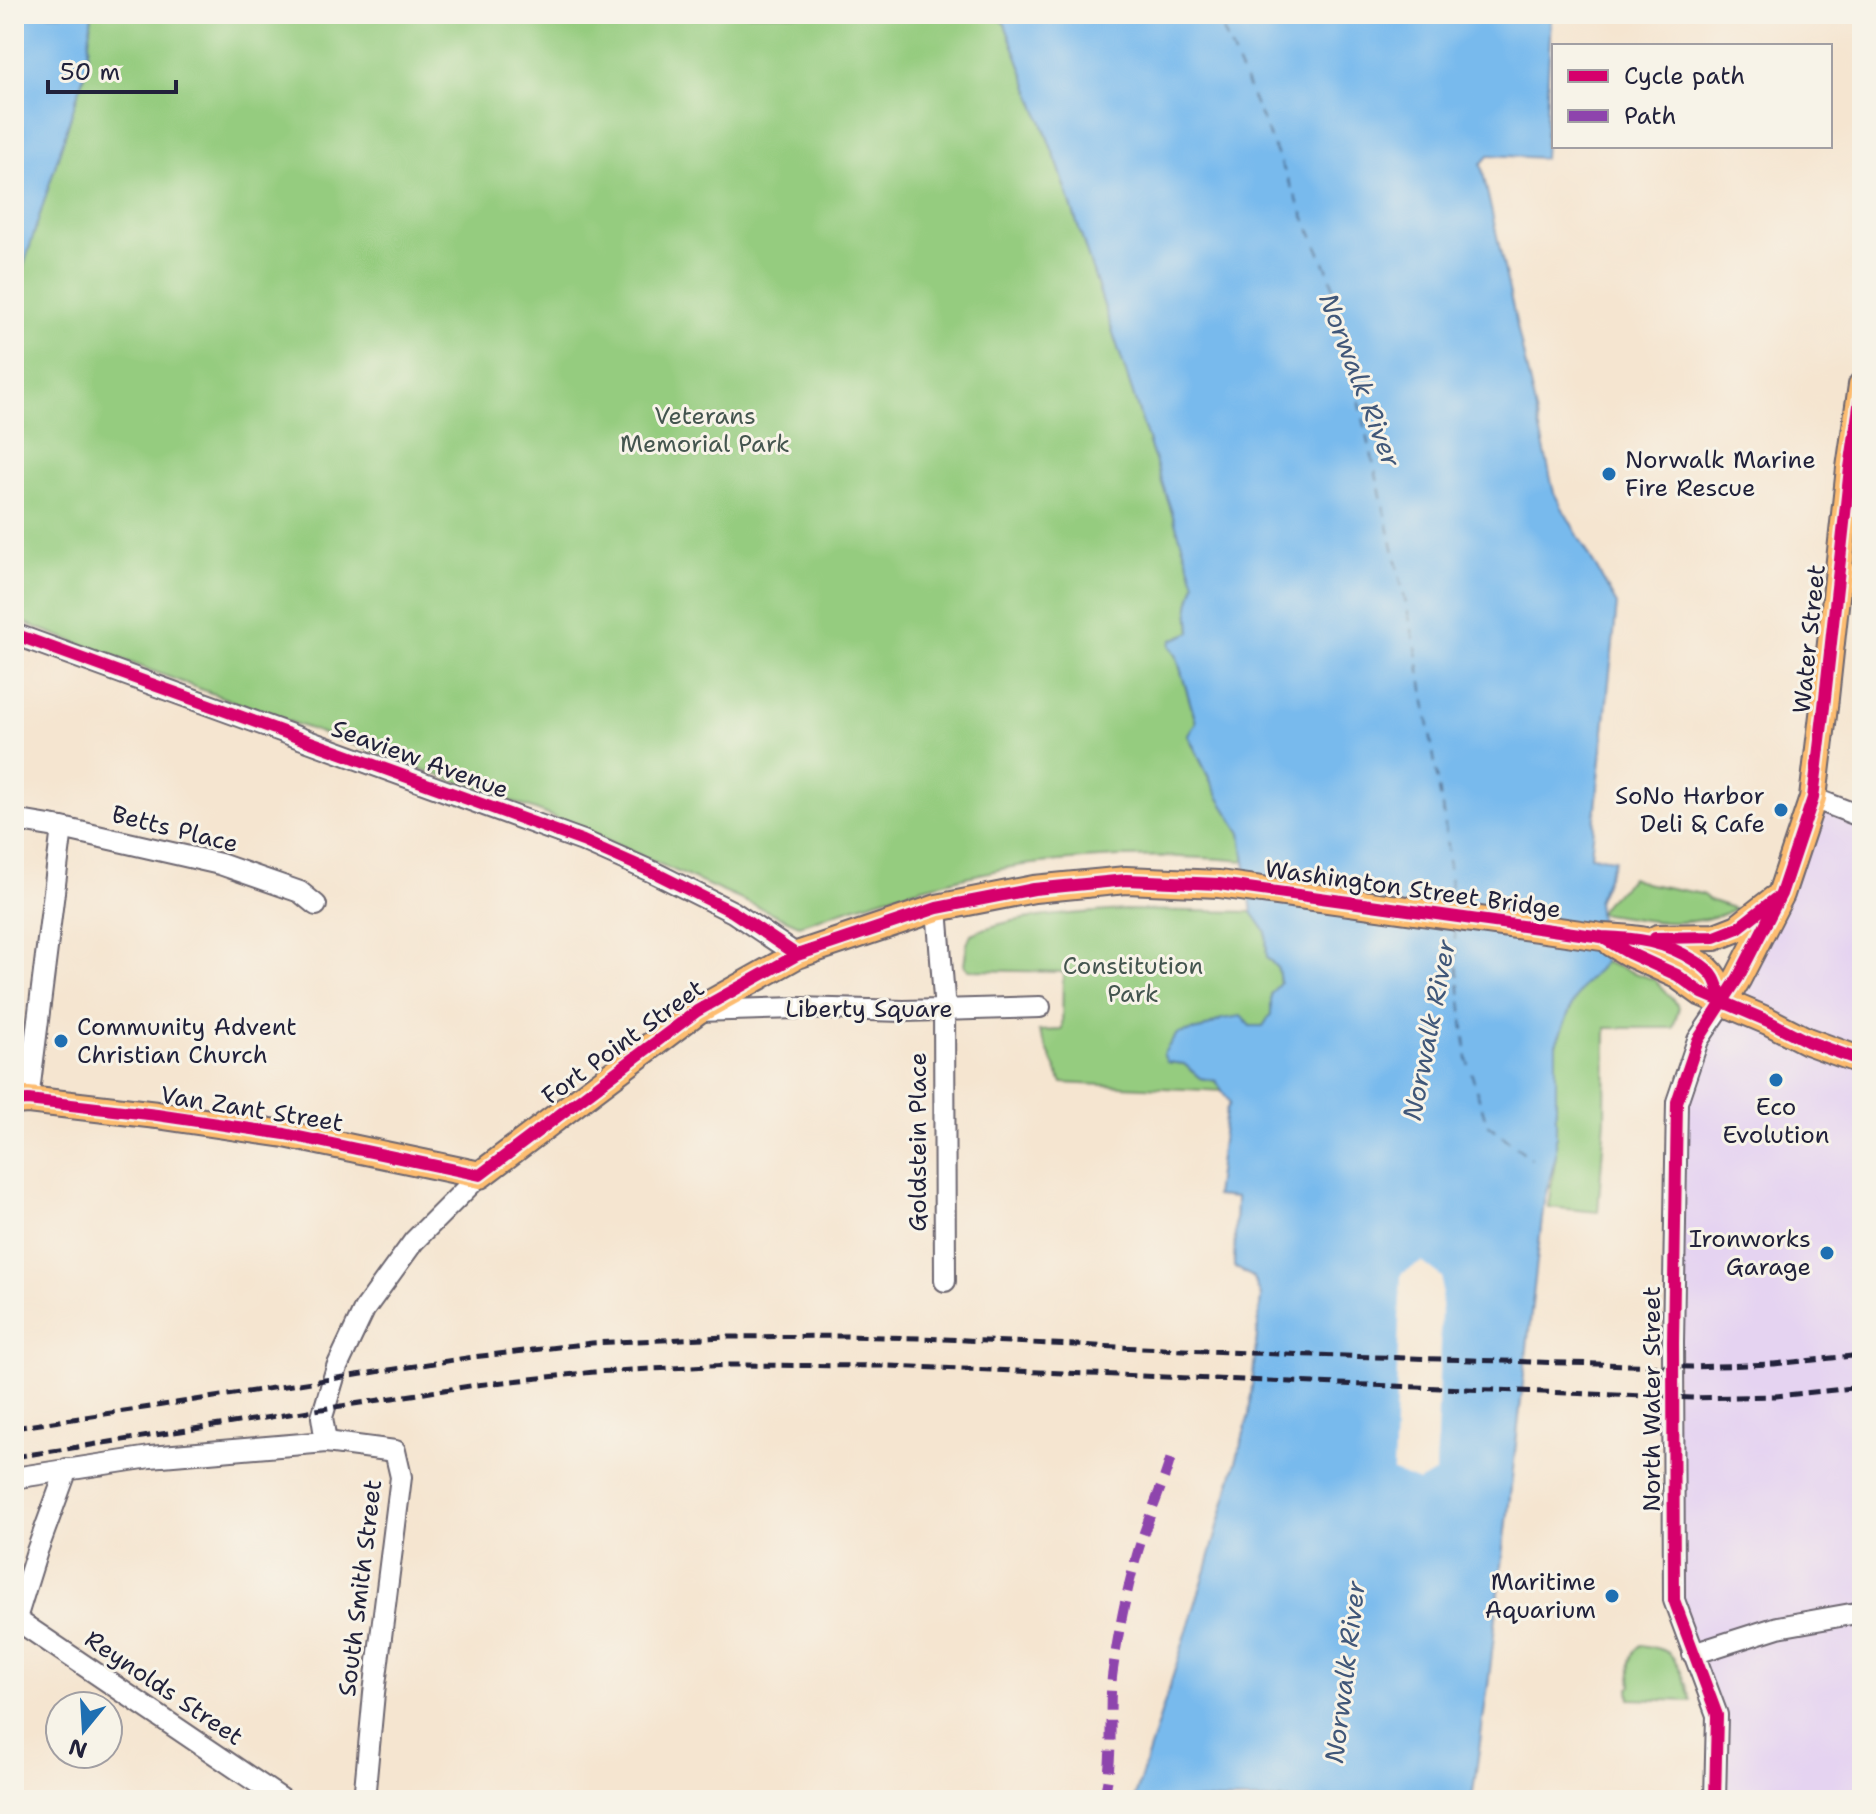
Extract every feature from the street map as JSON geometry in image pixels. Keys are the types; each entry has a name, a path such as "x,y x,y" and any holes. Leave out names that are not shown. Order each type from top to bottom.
{"main road":[{"name":"Water Street","path":"1723,1003 1781,894 1813,798 1824,707 1850,575 1855,425 1862,385"},
{"name":"Washington Street Bridge","path":"937,908 1034,889 1126,880 1219,884 1602,937 1633,938"},
{"path":"1633,938 1715,937 1738,928 1781,894"},
{"path":"797,955 937,908"},
{"path":"1602,937 1668,970 1702,993 1807,1041 1862,1061"},
{"path":"1633,938 1660,943 1706,969 1714,977 1723,1003"},
{"name":"Fort Point Street","path":"480,1175 697,1011 797,955"},
{"name":"Van Zant Street","path":"21,1100 157,1115 285,1134 480,1175"}],"street":[{"name":"Seaview Avenue","path":"14,634 583,841 733,912 797,955"},
{"path":"1813,798 1862,817"},
{"name":"Betts Place","path":"14,820 220,864 300,892 316,905"},
{"path":"21,1100 62,828"},
{"name":"Goldstein Place","path":"937,908 944,1009 945,1281"},
{"name":"North Water Street","path":"1715,1800 1717,1715 1674,1600 1673,1343 1677,1102 1698,1040 1723,1003"},
{"name":"Liberty Square","path":"697,1011 904,1011 1040,1007"},
{"name":"Fort Point Street","path":"326,1442 322,1417 337,1367 364,1310 414,1241 480,1175"},
{"path":"14,1478 150,1457 326,1442"},
{"name":"South Smith Street","path":"326,1442 395,1451 401,1477 364,1800"},
{"path":"15,1622 67,1469"},
{"path":"1693,1654 1778,1627 1862,1612"},
{"name":"Reynolds Street","path":"15,1622 283,1800"}],"shaded area":[{"path":"1813,798 1862,817 1862,1800 1715,1800 1717,1715 1674,1600 1677,1102"}],"green space":[{"name":"Veterans Memorial Park","path":"92,14 995,14 1005,24 1059,168 1195,583 1189,605 1191,632 1172,640 1170,645 1176,654 1196,723 1188,736 1219,798 1241,833 1245,861 1134,857 1017,866 905,892 799,925 541,812 14,619 14,297 86,68"},
{"path":"1631,877 1644,883 1702,894 1709,900 1736,909 1718,916 1684,922 1599,913"},
{"name":"Constitution Park","path":"1124,910 1252,912 1266,932 1267,957 1278,969 1280,982 1271,994 1271,1014 1263,1027 1222,1019 1202,1029 1177,1034 1167,1062 1184,1064 1200,1078 1216,1081 1223,1091 1062,1083 1039,1031 1062,1030 1063,972 969,970 964,965 971,934 989,927 1046,916"},
{"path":"1604,962 1655,980 1679,1007 1673,1028 1606,1028 1605,1119 1598,1212 1548,1207 1556,1155 1556,1044 1582,987"},
{"path":"1641,1645 1671,1655 1682,1674 1691,1701 1630,1699 1632,1658"}],"water":[{"path":"14,14 92,14 86,68 14,297"},
{"name":"Norwalk River","path":"995,14 1551,14 1544,158 1489,155 1481,164 1554,493 1617,605 1591,856 1615,859 1597,901 1604,962 1582,987 1556,1044 1556,1155 1544,1201 1472,1800 1134,1800 1206,1570 1249,1415 1261,1296 1253,1277 1234,1267 1236,1198 1215,1196 1226,1110 1230,1103 1216,1081 1200,1078 1184,1064 1167,1062 1163,1054 1177,1034 1202,1029 1222,1019 1241,1016 1250,1026 1263,1026 1271,1014 1271,994 1280,982 1278,969 1267,957 1266,932 1252,912 1241,833 1219,798 1188,735 1196,722 1176,654 1170,645 1172,640 1191,632 1189,605 1195,583 1059,168 1005,24"}],"pier":[{"path":"1422,1262 1442,1277 1436,1472 1419,1482 1393,1472 1401,1274"}],"ferry route":[{"path":"1216,14 1331,278 1417,652 1445,826 1452,903"},
{"path":"1454,930 1467,1059 1487,1124 1532,1159"}],"railway":[{"path":"14,1428 473,1357 592,1343 728,1337 921,1338 1250,1353 1692,1367 1774,1364 1862,1355"},
{"path":"14,1457 476,1385 594,1372 729,1365 889,1366 1693,1398 1776,1396 1862,1387"}],"marked path":[{"path":"1103,1800 1110,1755 1112,1677 1121,1621 1140,1544 1171,1457"}],"cycle path":[{"path":"1715,1800 1717,1715 1674,1600 1673,1343 1677,1102 1698,1040 1738,978 1781,894 1813,798 1862,385"},
{"path":"14,634 583,841 733,912 797,955"},
{"path":"14,1101 157,1115 285,1134 480,1175 697,1011 797,955 937,908 1034,889 1126,880 1219,884 1650,942 1684,954 1706,968 1715,981 1723,1003"},
{"path":"1655,938 1715,937 1738,928 1775,899"},
{"path":"1605,939 1677,975 1702,993 1807,1041 1862,1061"}],"place":[{"name":"Norwalk Marine Fire Rescue","path":"1609,474"},
{"name":"SoNo Harbor Deli & Cafe","path":"1781,810"},
{"name":"Community Advent Christian Church","path":"61,1041"},
{"name":"Eco Evolution","path":"1776,1080"},
{"name":"Ironworks Garage","path":"1827,1253"},
{"name":"Maritime Aquarium","path":"1612,1596"}]}
